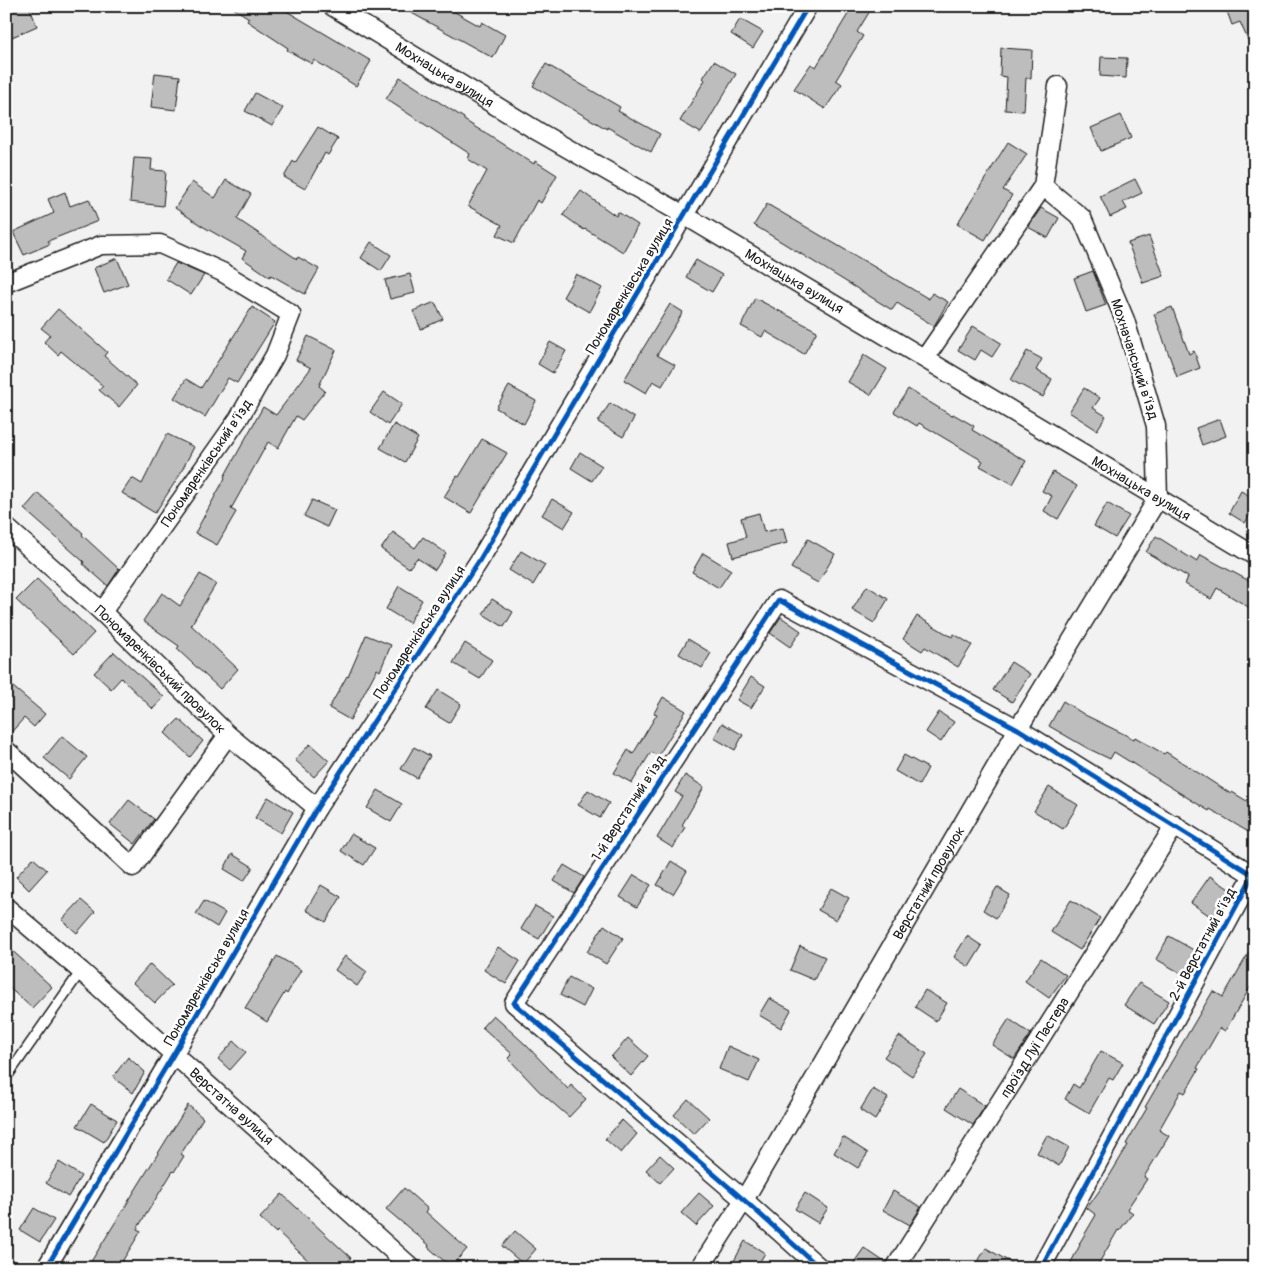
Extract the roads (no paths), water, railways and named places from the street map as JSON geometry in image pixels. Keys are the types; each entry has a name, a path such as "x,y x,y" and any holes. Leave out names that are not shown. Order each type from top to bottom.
{"street":[{"name":"Мохнацька вулиця","path":"332,6 539,132 684,215 1255,556"},
{"name":"Пономаренківська вулиця","path":"46,1268 174,1055 317,808 479,561 808,6"},
{"path":"925,358 1043,186 1058,86"},
{"name":"Мохначанський в’їзд","path":"1043,186 1082,218 1125,320 1156,426 1158,498"},
{"name":"Пономаренківський в’їзд","path":"6,282 101,245 160,244 222,272 291,314 275,355 239,418 102,612"},
{"name":"Верстатний провулок","path":"700,1268 744,1200 1018,729 1158,498"},
{"name":"Пономаренківський провулок","path":"6,528 102,612 228,735 317,808"},
{"name":"1-й Верстатний в’їзд","path":"744,1200 514,1003 779,600 1018,729"},
{"name":"2-й Верстатний в’їзд","path":"1018,729 1252,875 1041,1268"},
{"path":"6,750 133,867 228,735"},
{"name":"проїзд Луї Пастера","path":"895,1268 1175,826"},
{"name":"Верстатна вулиця","path":"6,907 81,971 412,1268"},
{"path":"744,1200 820,1268"}],"lane":[{"path":"6,1078 81,971"}]}
